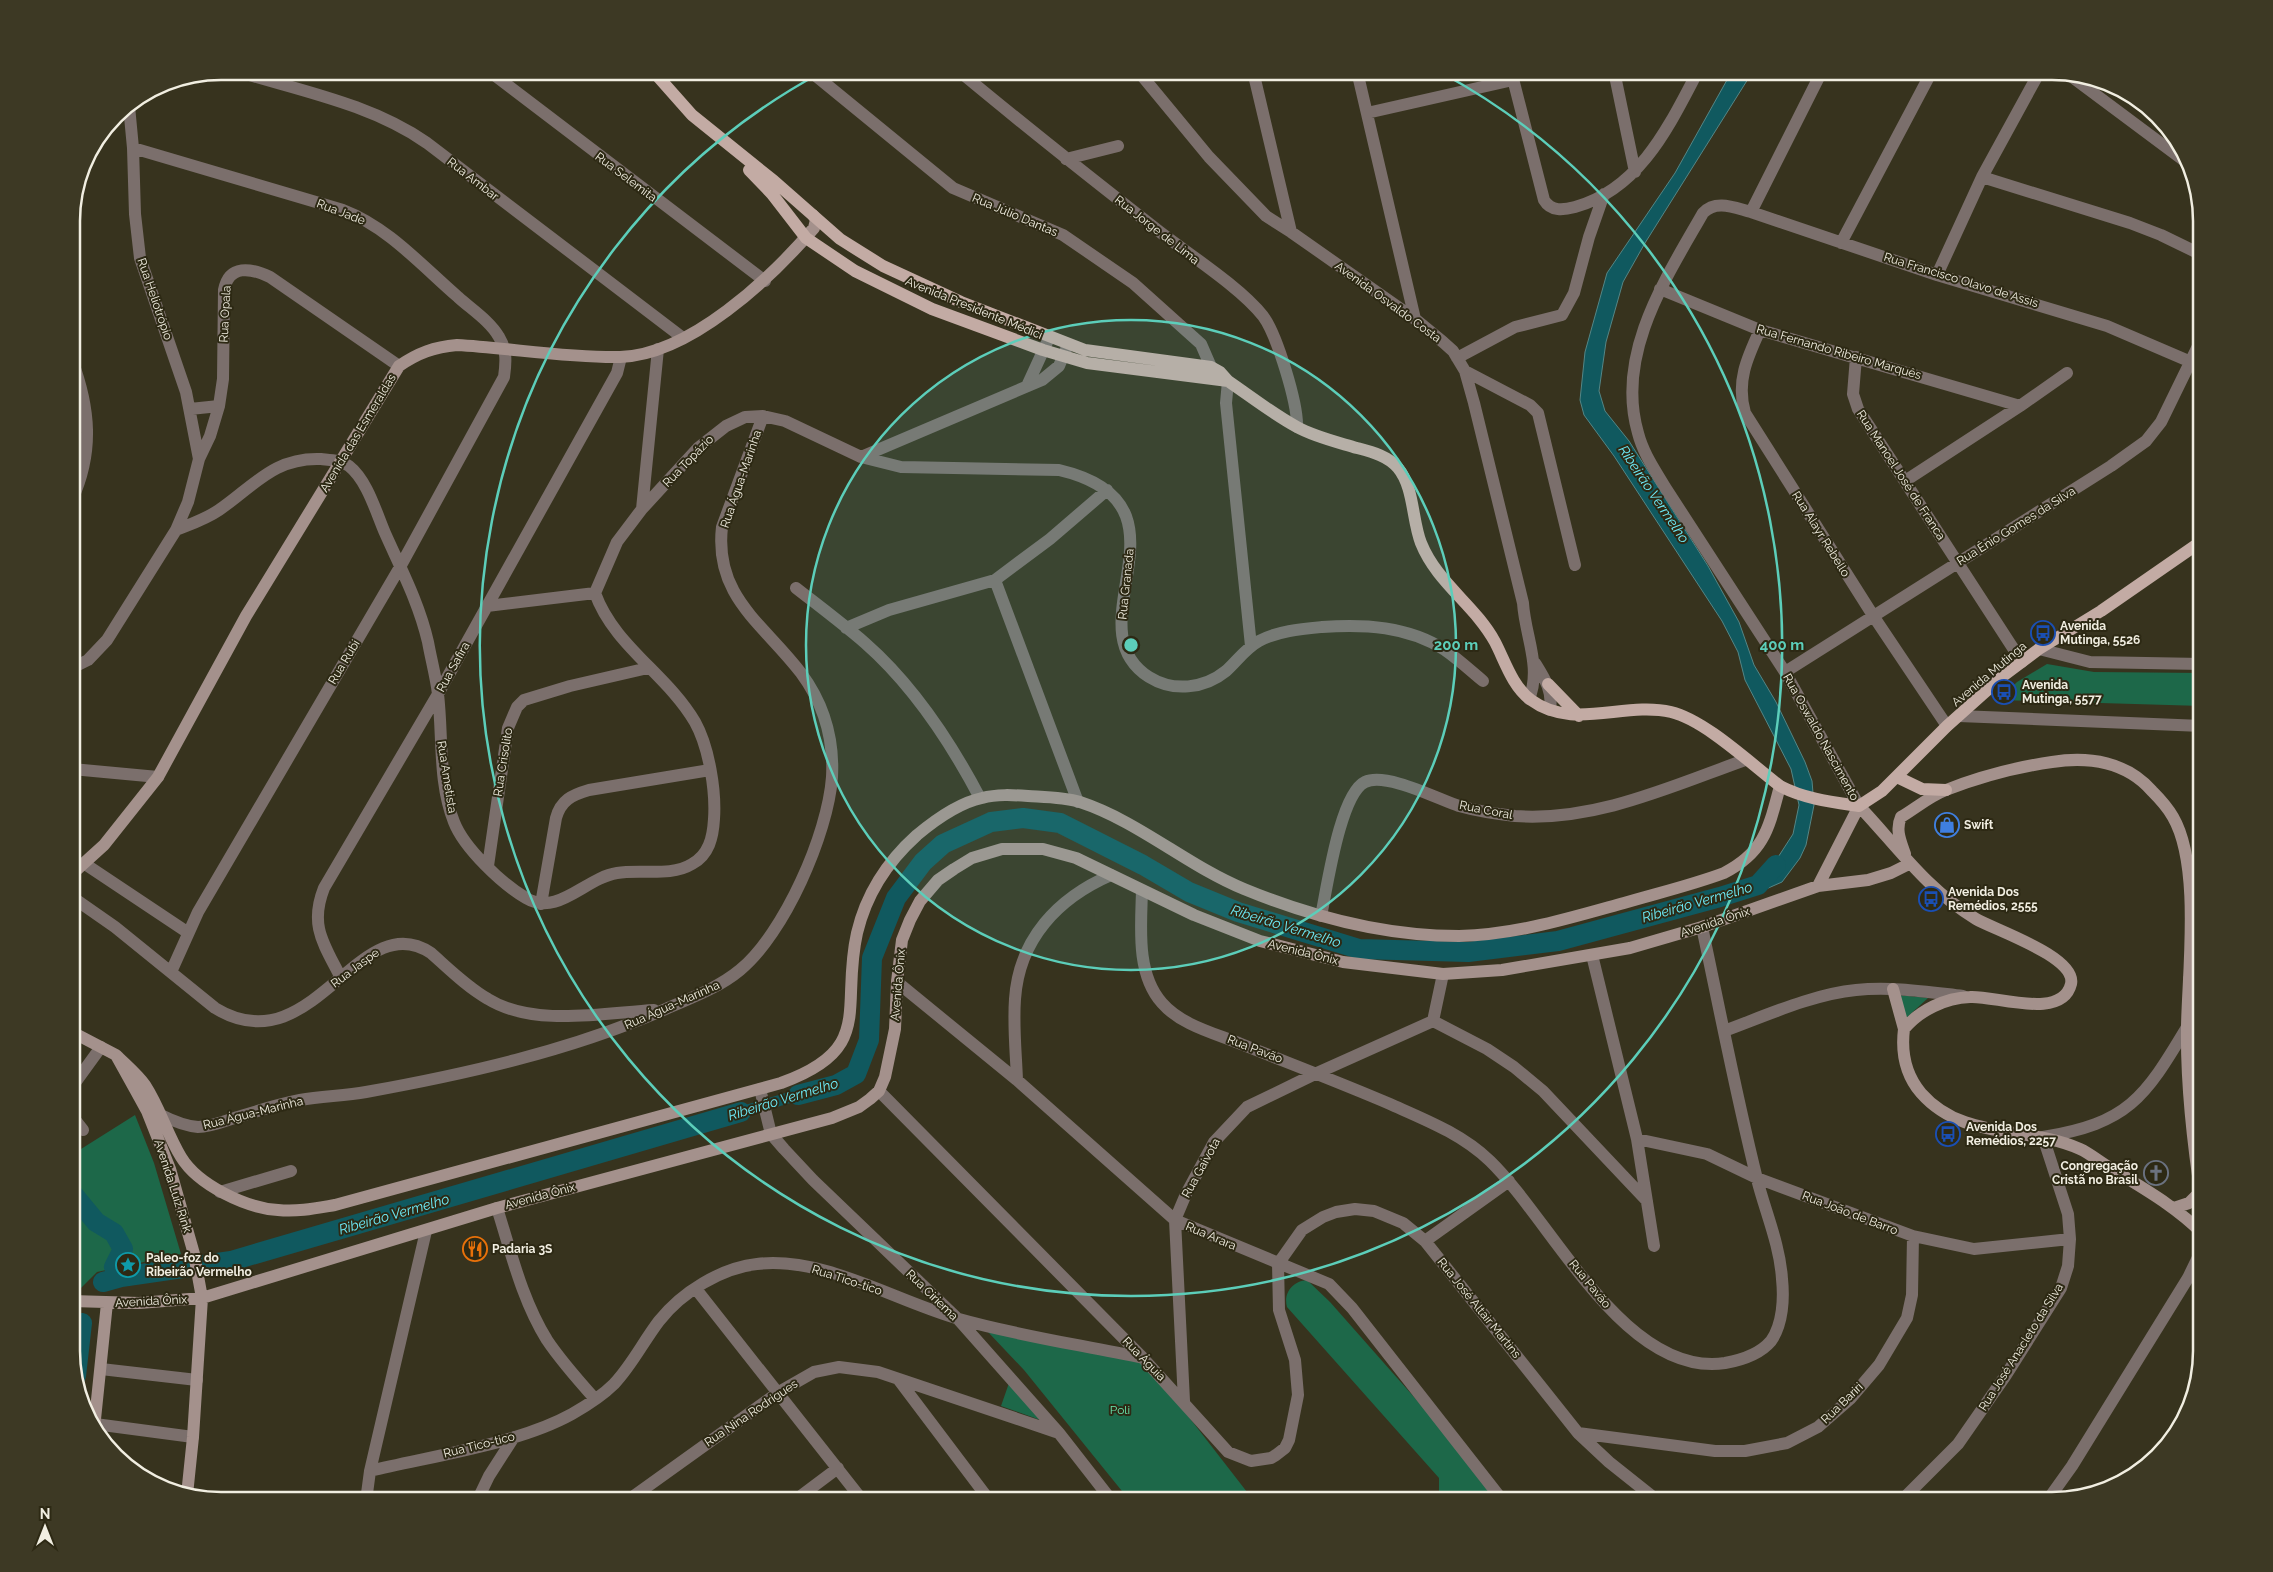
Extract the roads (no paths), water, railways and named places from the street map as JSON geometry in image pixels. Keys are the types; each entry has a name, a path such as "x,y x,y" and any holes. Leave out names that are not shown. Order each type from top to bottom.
{"main road":[{"name":"Avenida Presidente Médici","path":"652,80 686,116 752,172 806,238 855,271 882,286 932,309 1043,350 1174,360 1211,366 1228,381 1297,427 1385,457 1398,468 1406,483 1416,529 1426,554 1446,583 1483,623 1513,679 1529,699 1550,710 1579,716 1624,710 1669,711 1700,725 1780,786 1793,793 1825,801 1859,806"},
{"name":"Avenida Presidente Médici","path":"661,80 692,115 840,239 883,266 918,284 1049,338 1065,351 1110,367 1189,374 1228,381"},
{"name":"Avenida das Esmeraldas","path":"80,868 130,815 158,777 246,616 398,366 415,355 443,346 505,348 621,357 658,349 683,338 765,281 806,238 816,224 813,215"},
{"path":"806,238 830,246 857,265 870,268 883,266"},
{"name":"Avenida Mutinga","path":"1859,806 1897,777 1947,726 2022,662 2039,649 2193,550"},
{"path":"1548,684 1579,716"},
{"path":"1908,864 1898,835 1898,824 1901,817 1946,790 2030,765 2079,759 2105,762 2123,768 2143,780 2174,818 2186,856 2189,883 2187,1027 2193,1143"},
{"path":"1897,777 1922,788 1946,790"},
{"path":"80,1036 116,1055 144,1085 186,1165 202,1180 220,1192 263,1208 276,1210 292,1211 335,1205 760,1092 804,1075 822,1065 836,1049 848,1028 856,938 863,912 873,890 894,859 926,828 955,809 980,798 1025,796 1078,802 1103,811 1241,888 1321,916 1396,932 1428,935 1478,934 1540,925 1670,890 1724,873 1747,859 1758,848 1768,830 1780,786"},
{"path":"1818,886 1859,806 1908,864 1948,900 1976,918 2056,958 2069,972 2071,980 2065,994 2050,1003 2012,1002 1971,996 1928,1009 1912,1019 1904,1029"},
{"name":"Avenida Ônix","path":"80,1301 140,1303 202,1298 497,1208 771,1131 846,1112 859,1106 879,1091 885,1077 892,1053 902,940 920,901 938,880 972,858 1002,849 1043,849 1076,858 1142,891 1260,941 1343,962 1443,974 1502,970 1630,948 1702,927 1818,886 1868,880 1891,873 1908,864"},
{"path":"1893,989 1904,1029 1903,1057 1907,1070 1916,1087 1938,1109 1962,1122 2043,1137 2082,1150 2174,1208 2193,1225"},
{"name":"Avenida Luiz Rink","path":"116,1055 148,1111 170,1169 199,1275 202,1298 188,1488"},
{"path":"2174,1208 2193,1201"},
{"path":"96,1415 107,1303"}],"street":[{"name":"Rua Ambar","path":"265,80 369,112 397,124 427,143 683,338"},
{"name":"Rua Selemita","path":"501,80 765,281"},
{"name":"Rua Júlio Dantas","path":"821,80 952,188 1063,235 1118,272 1201,344 1211,366"},
{"name":"Rua Jorge de Lima","path":"970,80 1066,159 1234,289 1261,314 1269,325 1281,355 1298,415 1297,427"},
{"name":"Avenida Osvaldo Costa","path":"1146,80 1248,201 1266,216 1415,319 1443,342 1457,358 1465,371 1520,594 1524,626 1534,661 1548,684 1550,710"},
{"path":"1255,80 1291,232"},
{"path":"1359,80 1415,319"},
{"path":"1367,113 1496,80"},
{"path":"1513,80 1538,183 1545,203 1553,208 1564,210 1604,194 1635,172 1657,141 1693,80"},
{"path":"1616,80 1635,172"},
{"path":"1751,212 1817,80"},
{"path":"1841,243 1927,80"},
{"path":"1937,275 1982,177 2035,80"},
{"path":"2081,83 2176,154"},
{"name":"Rua Heliotrópio","path":"130,114 134,148 135,214 140,258 186,392 199,459"},
{"path":"1066,159 1118,146"},
{"name":"Rua Jade","path":"134,148 343,210 366,220 386,234 491,326 505,348"},
{"path":"1982,177 2130,223 2193,251"},
{"path":"1457,358 1515,327 1562,315 1574,293 1589,237 1604,194"},
{"name":"Rua Oswaldo Nascimento","path":"1728,206 1713,206 1703,213 1660,289 1645,328 1634,372 1632,399 1638,433 1648,459 1785,672 1859,806"},
{"name":"Rua Francisco Olavo de Assis","path":"1728,206 1751,212 1937,275 2107,326 2192,362"},
{"name":"Rua Opala","path":"199,459 210,436 219,406 223,379 224,290 228,277 240,270 258,272 280,283 398,366"},
{"name":"Rua Fernando Ribeiro Marquês","path":"1660,289 1760,330 2020,406"},
{"name":"Rua Alayr Rebello","path":"1760,330 1742,374 1740,391 1745,413 1874,617 1947,726"},
{"path":"1027,386 1049,338"},
{"name":"Rua Rubi","path":"171,972 188,932 400,567 504,377 505,348"},
{"path":"642,509 658,349"},
{"path":"861,457 1052,374 1065,351"},
{"name":"Rua Safira","path":"341,978 318,931 316,917 318,903 324,888 438,694 617,373 621,357"},
{"name":"Rua Manoel José de Franca","path":"1856,357 1853,388 1858,409 2022,662"},
{"name":"Rua Ênio Gomes da Silva","path":"1785,672 2111,466 2146,441 2161,422 2192,362"},
{"path":"1465,371 1530,405 1538,413 1574,565"},
{"path":"1905,481 2067,373"},
{"path":"1228,381 1226,403 1251,646"},
{"path":"80,385 86,403 88,421 84,462 80,475"},
{"path":"190,409 219,406"},
{"name":"Rua Topázio","path":"595,593 617,542 642,509 698,448 734,420 763,416 797,424 861,457"},
{"name":"Rua Água-Marinha","path":"161,1115 189,1126 207,1126 287,1103 376,1090 540,1053 595,1037 664,1010 727,980 742,968 769,938 785,913 808,863 825,815 832,781 833,759 830,734 824,713 814,694 782,651 739,603 725,573 721,542 722,527 730,500 763,416"},
{"name":"Rua Granada","path":"861,457 914,468 1058,470 1075,474 1107,490 1122,510 1130,534 1121,631 1125,648 1136,666 1159,682 1175,687 1192,686 1216,679 1251,646 1271,636 1296,630 1346,625 1383,627 1420,637 1445,650 1484,681"},
{"path":"80,664 88,660 107,640 176,530 188,502 199,459"},
{"path":"176,530 217,511 266,474 288,462 311,459 340,462"},
{"name":"Rua Ametista","path":"340,462 350,467 366,489 411,588 421,615 438,694 444,774 451,811 460,832 488,866 516,892 541,904"},
{"path":"846,628 889,610 995,580 1050,539 1107,490"},
{"path":"995,580 1078,802"},
{"path":"796,588 871,649 902,680 957,755 980,798"},
{"path":"487,606 595,593 601,609 612,627 693,719 700,733 710,770 715,800 714,829 710,842 701,858 692,864 675,870 619,872 605,875 556,902 541,904 556,818 560,806 571,796 589,790 710,770"},
{"path":"2039,649 2090,662 2193,664"},
{"name":"Avenida Osvaldo Costa","path":"1529,699 1534,681 1534,661"},
{"name":"Rua Crisolito","path":"488,866 508,728 516,707 536,695 648,668"},
{"path":"1959,716 2193,726"},
{"name":"Rua Coral","path":"1321,916 1344,814 1355,792 1365,782 1379,780 1391,782 1479,811 1516,816 1545,816 1573,814 1602,808 1646,795 1745,760"},
{"path":"80,770 158,777"},
{"path":"85,864 188,932"},
{"path":"1017,1080 1015,998 1028,950 1045,921 1061,905 1086,887 1111,875"},
{"name":"Rua Pavão","path":"1142,891 1144,963 1150,982 1161,1002 1188,1023 1317,1072 1457,1135 1489,1160 1509,1181 1596,1293 1626,1325 1663,1350 1691,1361 1721,1364 1748,1357 1760,1351 1770,1342 1780,1322 1783,1292 1782,1273 1757,1178 1702,927"},
{"name":"Rua Jaspe","path":"80,903 115,927 224,1013 259,1021 290,1014 319,996 384,946 404,942 422,947 431,953 489,1000 529,1014 552,1016 664,1010"},
{"path":"1592,955 1637,1139 1654,1246"},
{"path":"1443,974 1433,1021 1514,1066 1544,1091 1647,1201"},
{"path":"2189,979 2193,982"},
{"name":"Rua Arara","path":"897,982 1017,1080 1175,1220 1329,1284 1342,1296 1495,1492"},
{"path":"1724,1030 1829,996 1854,990 1893,989 1971,996"},
{"name":"Rua Gaivota","path":"1184,1401 1175,1220 1214,1142 1227,1126 1247,1107 1317,1072 1433,1021"},
{"path":"2043,1137 2078,1131 2101,1124 2134,1103 2171,1054 2187,1027"},
{"path":"80,1076 101,1047"},
{"name":"Rua Águia","path":"879,1091 1144,1358 1184,1401 1211,1434 1234,1455 1244,1460 1271,1458 1285,1448 1295,1416 1298,1378 1295,1360 1279,1310 1278,1264"},
{"name":"Rua Ciriema","path":"760,1092 771,1131 813,1180 958,1319 1059,1432 1105,1492"},
{"path":"80,1126 83,1130"},
{"name":"Rua José Anacleto da Silva","path":"1910,1492 1958,1444 2006,1375 2061,1288 2068,1266 2070,1239 2068,1214 2043,1137"},
{"name":"Rua João de Barro","path":"1637,1139 1707,1154 1757,1178 1913,1236 1974,1249 2070,1239"},
{"path":"220,1192 291,1171"},
{"path":"1425,1241 1509,1181"},
{"path":"497,1208 518,1275 543,1332 568,1368 595,1399"},
{"name":"Rua José Altair Martins","path":"1278,1264 1302,1230 1336,1212 1355,1209 1374,1211 1396,1220 1425,1241 1578,1433 1609,1462 1647,1492"},
{"path":"367,1492 370,1471 426,1230"},
{"name":"Rua Bariri","path":"1578,1433 1715,1452 1745,1451 1787,1443 1818,1427 1850,1399 1879,1365 1904,1325 1912,1295 1913,1236"},
{"name":"Rua Tico-tico","path":"370,1471 514,1437 565,1418 613,1385 629,1366 668,1310 696,1289 724,1273 758,1264 793,1265 820,1270 958,1319 1144,1358"},
{"path":"2053,1492 2087,1441 2193,1268"},
{"path":"696,1289 856,1492"},
{"name":"Rua Nina Rodrigues","path":"640,1492 779,1392 814,1372 839,1367 878,1372 1059,1432"},
{"path":"101,1369 197,1380"},
{"path":"898,1379 983,1492"},
{"path":"103,1427 193,1437"},
{"path":"481,1492 489,1476 514,1437"},
{"path":"806,1492 838,1468"}],"water":[{"name":"Ribeirão Vermelho","path":"1727,80 1747,80 1645,243 1623,282 1606,342 1599,391 1605,411 1629,441 1708,566 1739,622 1754,665 1776,702 1805,762 1812,781 1814,805 1806,845 1800,858 1782,882 1766,889 1758,885 1760,874 1773,865 1793,834 1799,805 1791,769 1745,680 1738,652 1722,621 1614,456 1584,415 1580,400 1585,352 1607,273 1675,173"}],"waterway":[{"name":"Ribeirão Vermelho","path":"798,1095 836,1085 856,1074 869,1040 872,958 896,898 923,862 943,844 991,822 1023,818 1060,823 1143,865 1189,892 1238,912 1359,949 1468,952 1558,941 1758,885 1776,865"},
{"name":"Ribeirão Vermelho","path":"741,1112 798,1095"},
{"name":"Ribeirão Vermelho","path":"103,1282 121,1277 231,1261 741,1112"},
{"path":"80,1203 96,1222 114,1233 123,1249 114,1267 121,1277"},
{"name":"Ribeirão Vermelho","path":"80,1341 82,1323"}],"place":[{"name":"Avenida Mutinga, 5526","path":"2043,633"},
{"name":"Avenida Mutinga, 5577","path":"2004,692"},
{"name":"Swift","path":"1947,825"},
{"name":"Avenida Dos Remédios, 2555","path":"1931,899"},
{"name":"Avenida Dos Remédios, 2257","path":"1948,1134"},
{"name":"Congregação Cristã no Brasil","path":"2156,1173"},
{"name":"Padaria 3S","path":"475,1249"},
{"name":"Paleo-foz do Ribeirão Vermelho","path":"128,1265"}],"park label":[{"name":"Poli","path":"1120,1410"}]}
